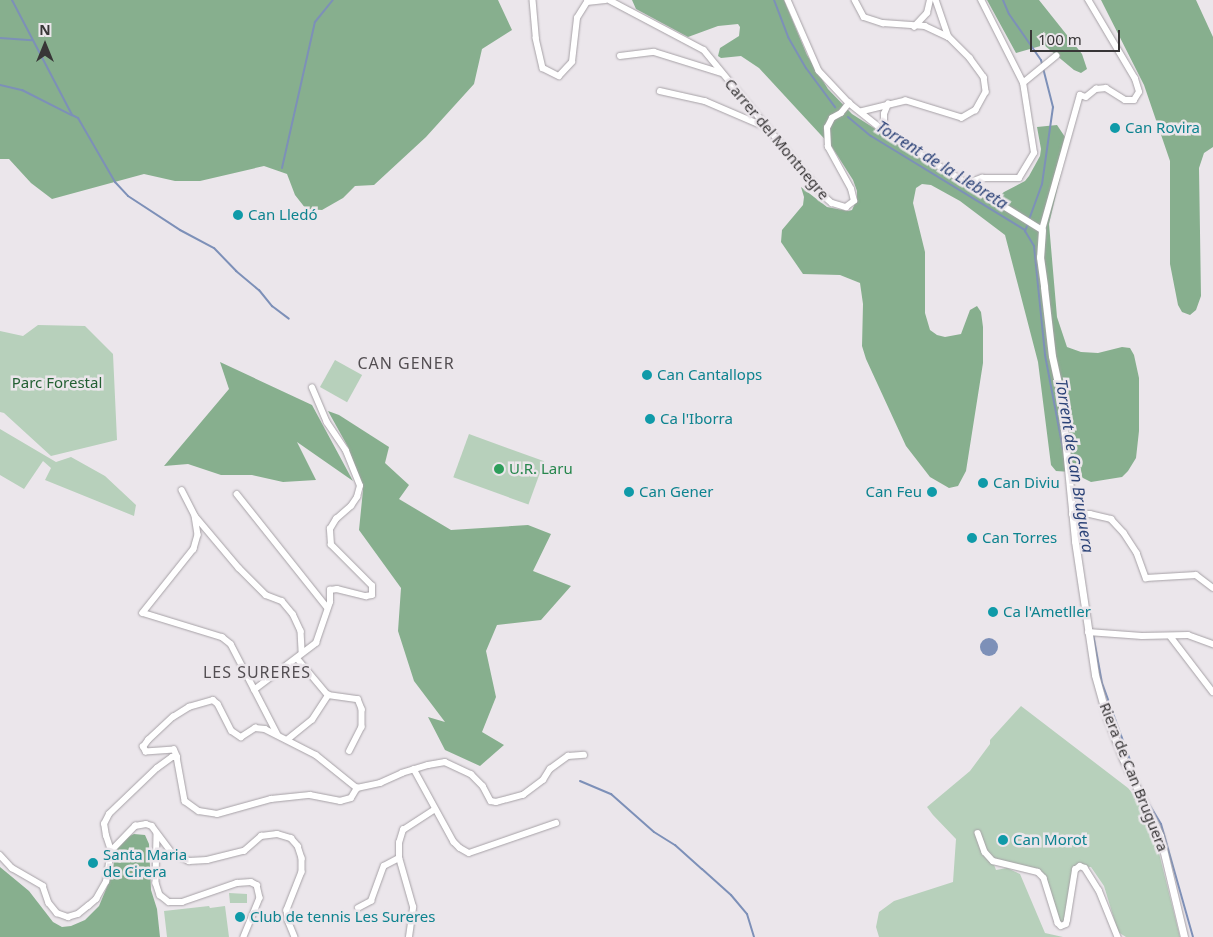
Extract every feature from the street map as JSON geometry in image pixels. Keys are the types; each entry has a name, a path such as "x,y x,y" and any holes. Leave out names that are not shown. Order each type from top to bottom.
{"street":[{"name":"Carrer del Montnegre","path":"533,0 536,38 543,68 559,76 572,62 577,18 586,2 607,0 704,50 822,195 832,203 846,207 854,201 851,189 828,147 827,128 832,118 841,113 849,103"},
{"path":"788,0 819,71 849,103 888,134 1042,230 1080,95 1086,97 1096,89 1106,88 1125,100 1134,100 1139,92 1135,79 1088,0"},
{"path":"855,0 864,17 883,23 914,27 925,26 949,37 970,58 984,77 986,92 976,110 962,118 906,101 861,112"},
{"path":"914,27 927,13 930,0"},
{"path":"936,0 949,37"},
{"path":"968,183 982,178 1019,178 1034,153 1023,82 981,0"},
{"path":"620,56 654,52 722,73"},
{"path":"1023,82 1056,56"},
{"path":"660,91 705,101 765,127"},
{"path":"888,104 884,114 884,127 888,134"},
{"name":"Riera de Can Bruguera","path":"1042,230 1041,264 1052,356 1061,397 1072,514 1095,675 1123,758 1160,836 1184,937"},
{"path":"254,690 316,643 327,608 330,590 337,589 366,596 372,595 372,586 331,545 330,529 336,519 351,506 357,497 360,486 346,451 327,423 312,388"},
{"path":"182,490 195,516 239,568 266,595 282,601 293,614 301,632 302,653"},
{"path":"237,494 327,608"},
{"path":"1072,514 1090,514 1111,519 1124,533 1137,553 1146,578 1196,575 1213,588"},
{"path":"195,516 198,535 194,549 143,613 222,636 231,644 278,735"},
{"path":"1088,632 1171,636 1188,634 1213,644"},
{"path":"1171,636 1213,692"},
{"path":"297,658 328,695"},
{"path":"287,740 312,720 328,695"},
{"path":"328,695 347,695 358,699 362,709 362,727 350,751"},
{"path":"357,788 316,755 265,729 254,728 241,737 232,731 218,704 213,700 189,707 173,717 143,747 146,752 174,750 186,801 199,811 217,814 271,799 310,794 340,801 351,798 357,788 380,783 414,769 445,762 471,774 483,786 491,801 496,802 523,795 543,780 550,770 568,756 584,755"},
{"path":"0,855 12,868 44,886 50,903 57,913 68,917 78,914 96,899 106,882 111,851 104,824 109,814 157,768 172,757 177,757"},
{"path":"414,769 454,842 469,853 556,823"},
{"path":"409,937 413,907 399,858 399,843 403,830 435,809"},
{"path":"111,851 135,826 152,826 172,854 195,862 244,851 261,836 277,834 291,838 298,846 302,858 302,872 287,910 288,920 295,937"},
{"path":"978,833 986,852 993,861 1038,872 1044,878 1058,923 1061,926 1066,924 1068,920 1075,870 1080,866 1085,868 1098,890 1118,937"},
{"path":"158,834 156,883 160,895 168,902 182,902 237,883 251,882 257,886 260,898 244,937"},
{"path":"358,908 371,901 384,866 399,858"}],"green space":[{"path":"0,0 498,0 512,30 482,49 474,84 426,137 374,185 355,186 343,198 322,210 306,209 295,195 287,174 264,166 200,181 175,181 144,174 52,199 31,183 9,159 0,159"},
{"path":"632,0 784,0 807,55 828,89 852,114 991,203 1004,192 1025,181 1029,176 1040,156 1041,149 1037,127 1057,125 1067,140 1067,148 1049,224 1057,317 1067,347 1081,352 1098,353 1122,347 1130,348 1134,355 1139,378 1139,431 1136,458 1128,471 1122,477 1091,482 1071,472 1056,471 1051,465 1038,362 1005,235 960,201 931,185 922,184 916,188 913,203 925,252 925,313 930,330 937,335 945,337 961,334 970,310 977,306 981,312 983,327 983,363 966,471 958,486 949,488 930,477 906,446 866,359 862,346 863,304 860,283 840,275 803,274 781,242 782,230 803,205 804,197 801,187 827,207 848,211 852,210 857,199 857,191 853,180 832,147 759,68 741,56 721,58 718,56 720,48 739,36 740,27 738,24 718,26 688,37 636,9"},
{"path":"987,0 1039,0 1082,54 1087,69 1081,73 1074,70 1044,45 1016,53"},
{"path":"1101,0 1196,0 1213,37 1213,147 1204,153 1199,168 1201,296 1196,310 1190,315 1182,312 1178,305 1170,264 1170,161 1144,85"},
{"name":"Parc Forestal","path":"38,325 85,326 113,354 117,440 51,456 4,413 0,412 0,331 23,336"},
{"path":"335,360 362,375 347,402 320,387"},
{"path":"220,362 312,405 353,481 297,442 316,480 283,482 252,475 221,475 188,464 164,466 229,389"},
{"path":"328,411 339,415 389,447 385,463 409,485 399,499 451,530 528,525 551,534 533,571 571,586 541,620 497,625 486,651 496,697 482,732 504,745 480,766 445,750 428,717 445,722 414,681 398,631 401,588 359,530 363,490 348,447"},
{"name":"Parc Forestal","path":"0,429 56,462 71,457 105,476 136,505 134,516 45,480 51,468 43,461 24,489 0,475"},
{"name":"U.R. Laru","path":"469,434 544,461 528,505 453,477"},
{"path":"1021,706 1128,788 1139,801 1149,816 1153,829 1180,937 1126,937 1118,932 1104,886 1091,867 1075,866 1073,869 1066,924 1061,926 1038,870 993,862 996,870 1007,868 1020,874 1045,933 1063,937 879,937 876,927 879,912 894,901 953,882 956,839 927,807 970,771 990,744 990,740"},
{"path":"134,834 145,835 149,844 151,890 157,909 160,937 0,937 0,867 29,891 53,922 62,927 71,926 85,920 99,906 109,882 118,845 125,838"},
{"path":"229,893 247,894 247,903 230,903"},
{"path":"209,906 210,908 225,906 229,937 167,937 164,911"}],"water":[{"path":"989,638 997,643 998,647 993,655 989,656 981,651 980,647 985,639"}],"waterway":[{"path":"12,0 72,115 78,118 115,182 128,196 180,230 214,248 236,271 259,290 272,306 289,319"},
{"path":"282,168 315,22 333,0"},
{"name":"Torrent de la Llebreta","path":"774,0 788,37 806,68 835,107"},
{"name":"Torrent de Can Bruguera","path":"1003,0 1009,14 1041,60 1053,107 1042,184 1029,219"},
{"path":"0,38 32,40"},
{"path":"0,85 22,90 71,115"},
{"name":"Torrent de la Llebreta","path":"848,117 871,136 1025,230"},
{"name":"Torrent de Can Bruguera","path":"1028,224 1025,231 1034,246 1045,355 1063,449"},
{"name":"Torrent de Can Bruguera","path":"1093,634 1102,683 1138,782"},
{"path":"580,781 611,794 654,832 675,845 702,869 731,895 747,914 754,937"},
{"name":"Torrent de Can Bruguera","path":"1149,804 1161,824 1193,937"}],"place":[{"name":"Can Rovira","path":"1115,128"},
{"name":"Can Lledó","path":"238,215"},
{"name":"Can Cantallops","path":"647,375"},
{"name":"Ca l'Iborra","path":"650,419"},
{"name":"U.R. Laru","path":"499,469"},
{"name":"Can Diviu","path":"983,483"},
{"name":"Can Gener","path":"629,492"},
{"name":"Can Feu","path":"932,492"},
{"name":"Can Torres","path":"972,538"},
{"name":"Ca l'Ametller","path":"993,612"},
{"name":"Can Morot","path":"1003,840"},
{"name":"Santa Maria de Cirera","path":"93,863"},
{"name":"Club de tennis Les Sureres","path":"240,917"}],"district":[{"name":"CAN GENER","path":"406,363"},
{"name":"LES SURERES","path":"257,672"}]}
